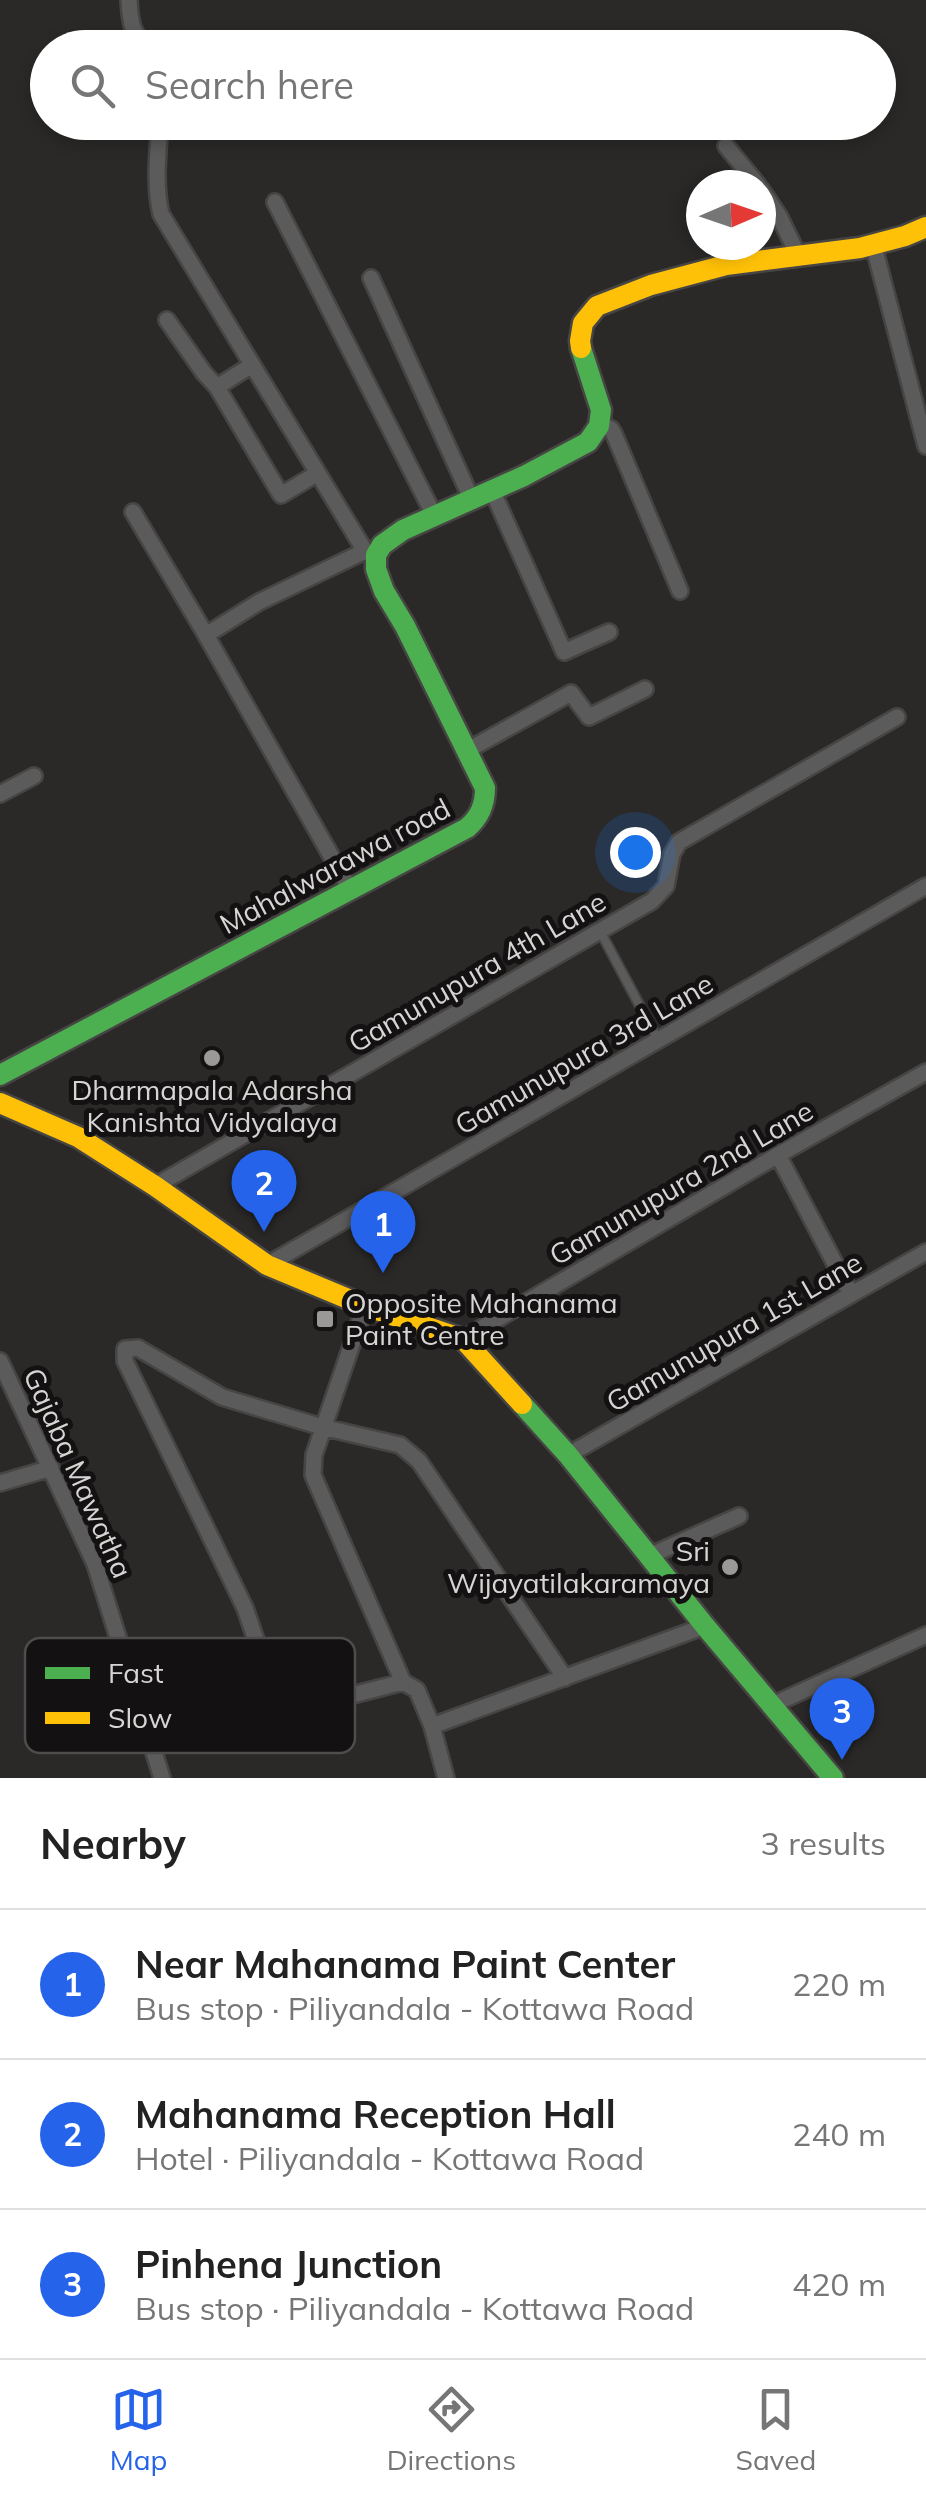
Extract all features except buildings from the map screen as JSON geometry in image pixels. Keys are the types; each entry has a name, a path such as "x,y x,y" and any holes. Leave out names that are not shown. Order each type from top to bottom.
{"street":[{"path":"129,0 133,30"},
{"path":"159,140 156,172 161,214 371,553"},
{"path":"726,146 745,170"},
{"path":"275,202 434,515"},
{"path":"776,213 798,257"},
{"path":"206,635 260,602 378,550 391,538 434,515 588,442 601,424 600,404 578,342 580,327 597,306 678,276 746,262 874,247 926,227"},
{"path":"874,247 926,446"},
{"path":"371,278 472,500"},
{"path":"168,320 216,387 281,495 318,473"},
{"path":"216,387 252,365"},
{"path":"601,424 614,434 680,590"},
{"path":"492,490 564,652 609,632"},
{"path":"134,512 350,890"},
{"name":"Mahalwarawa road","path":"0,1075 478,820 486,800 485,788 406,626 384,591 371,553"},
{"path":"468,750 571,694 589,717 644,689"},
{"name":"Gamunupura 4th Lane","path":"155,1186 652,901 666,886 672,854 679,842 898,717"},
{"path":"0,794 34,776"},
{"name":"Gamunupura 3rd Lane","path":"267,1266 926,886"},
{"name":"Gamunupura 2nd Lane","path":"463,1340 926,1072"},
{"path":"0,1103 78,1137 267,1266 463,1340 568,1455 834,1778"},
{"path":"778,1155 851,1294"},
{"name":"Gamunupura 1st Lane","path":"568,1455 926,1252"},
{"path":"365,1306 322,1427 314,1455 314,1476 402,1682 417,1690 446,1778"},
{"path":"256,1638 245,1608 124,1360 126,1349 138,1348 222,1397 400,1445 419,1461 565,1678"},
{"name":"Gajaba Mawatha","path":"0,1361 96,1564 119,1638"},
{"path":"0,1483 51,1468"},
{"path":"648,1556 740,1516"},
{"path":"432,1726 705,1626"},
{"path":"772,1705 926,1635"},
{"path":"355,1694 402,1682"},
{"name":"Gajaba Mawatha","path":"154,1753 162,1778"}],"lane":[{"path":"600,930 658,1040"}],"traffic: fast":[{"path":"0,1075 467,828 475,820 483,805 485,788 384,591 376,569 376,555 382,545 403,530 524,476 588,442 599,426 601,410 581,348"},
{"path":"522,1404 833,1778"}],"traffic: slow":[{"path":"581,348 583,323 597,306 651,285 726,265 860,248 926,227"},
{"path":"0,1103 78,1137 267,1265 365,1306 463,1339 522,1404"}],"place":[{"name":"Dharmapala Adarsha Kanishta Vidyalaya","path":"212,1058"},
{"name":"Mahanama Reception Hall","path":"264,1232"},
{"name":"Near Mahanama Paint Center","path":"383,1273"},
{"name":"Opposite Mahanama Paint Centre","path":"325,1319"},
{"name":"Sri Wijayatilakaramaya","path":"730,1567"},
{"name":"Pinhena Junction","path":"842,1760"}]}
